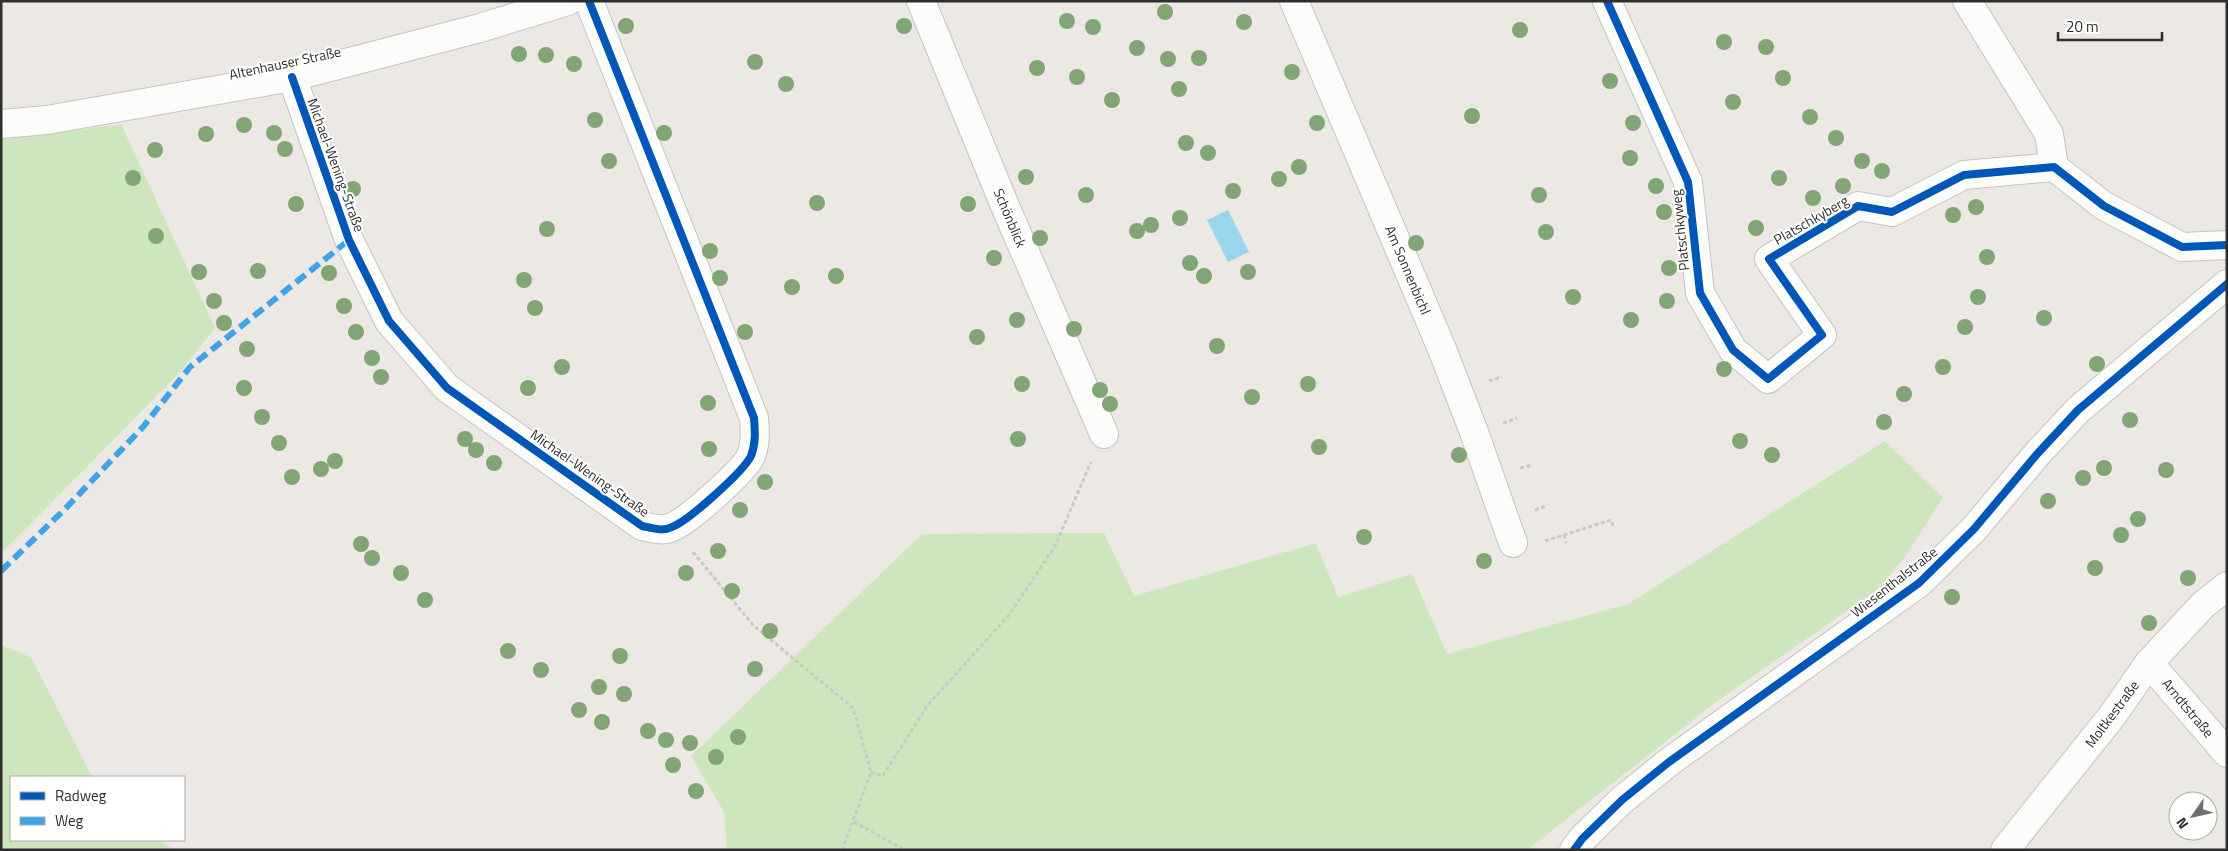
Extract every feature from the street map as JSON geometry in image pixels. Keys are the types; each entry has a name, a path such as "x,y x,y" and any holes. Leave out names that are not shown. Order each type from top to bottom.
{"street":[{"name":"Altenhauser Straße","path":"1,124 47,120 292,78 480,28 568,1"},
{"path":"589,1 754,418 756,438 750,456 722,490 673,527"},
{"name":"Schönblick","path":"921,1 1005,206 1104,434"},
{"name":"Am Sonnenbichl","path":"1294,1 1446,357 1513,543"},
{"name":"Platschkyweg","path":"1607,1 1688,182 1700,293 1733,350 1768,379 1822,335"},
{"path":"1967,1 2049,134 2054,167 2104,206 2182,247 2227,245"},
{"name":"Michael-Wening-Straße","path":"292,78 349,240 388,321 447,388 642,526 662,530 673,527"},
{"name":"Platschkyberg","path":"1822,335 1769,259 1858,206 1892,212 1964,175 2054,167"},
{"name":"Wiesenthalstraße","path":"1574,850 1582,839 1616,806 1669,762 1919,583 1974,529 2038,452 2078,410 2227,284"},
{"name":"Moltkestraße","path":"2005,850 2112,716 2149,663 2204,605 2227,586"},
{"name":"Arndtstraße","path":"2149,663 2227,753"}],"path":[{"path":"871,772 883,776 927,706 1009,615 1056,546 1104,434"},
{"path":"1513,543 1527,546 1611,520 1614,526"},
{"path":"673,527 753,625 853,708 871,772 842,850"},
{"path":"1564,535 1566,542"},
{"path":"854,822 906,850"}],"green space":[{"path":"121,124 215,328 180,372 1,554 1,138 44,135"},
{"path":"1885,441 1943,498 1905,557 1887,579 1874,592 1716,702 1527,850 727,850 724,812 691,756 922,534 1104,533 1134,596 1316,543 1338,597 1412,574 1447,654 1628,604"},
{"path":"1,645 31,657 91,776 10,776 10,841 160,841 174,850 1,850"}],"water":[{"path":"1228,210 1249,252 1228,262 1207,220"}],"marked path":[{"path":"1,571 65,509 143,427 190,367 349,240"}],"cycle path":[{"path":"292,77 349,240 389,321 447,388 642,526 657,529 668,528 690,516 727,484 746,463 751,456 754,446 754,418 589,1"},
{"path":"1607,1 1688,182 1700,293 1733,350 1768,379 1822,335 1769,259 1858,206 1892,212 1964,175 2054,167 2104,206 2182,247 2227,245"},
{"path":"1574,850 1582,839 1622,800 1669,762 1919,583 1974,529 2038,453 2078,410 2227,284"}]}
